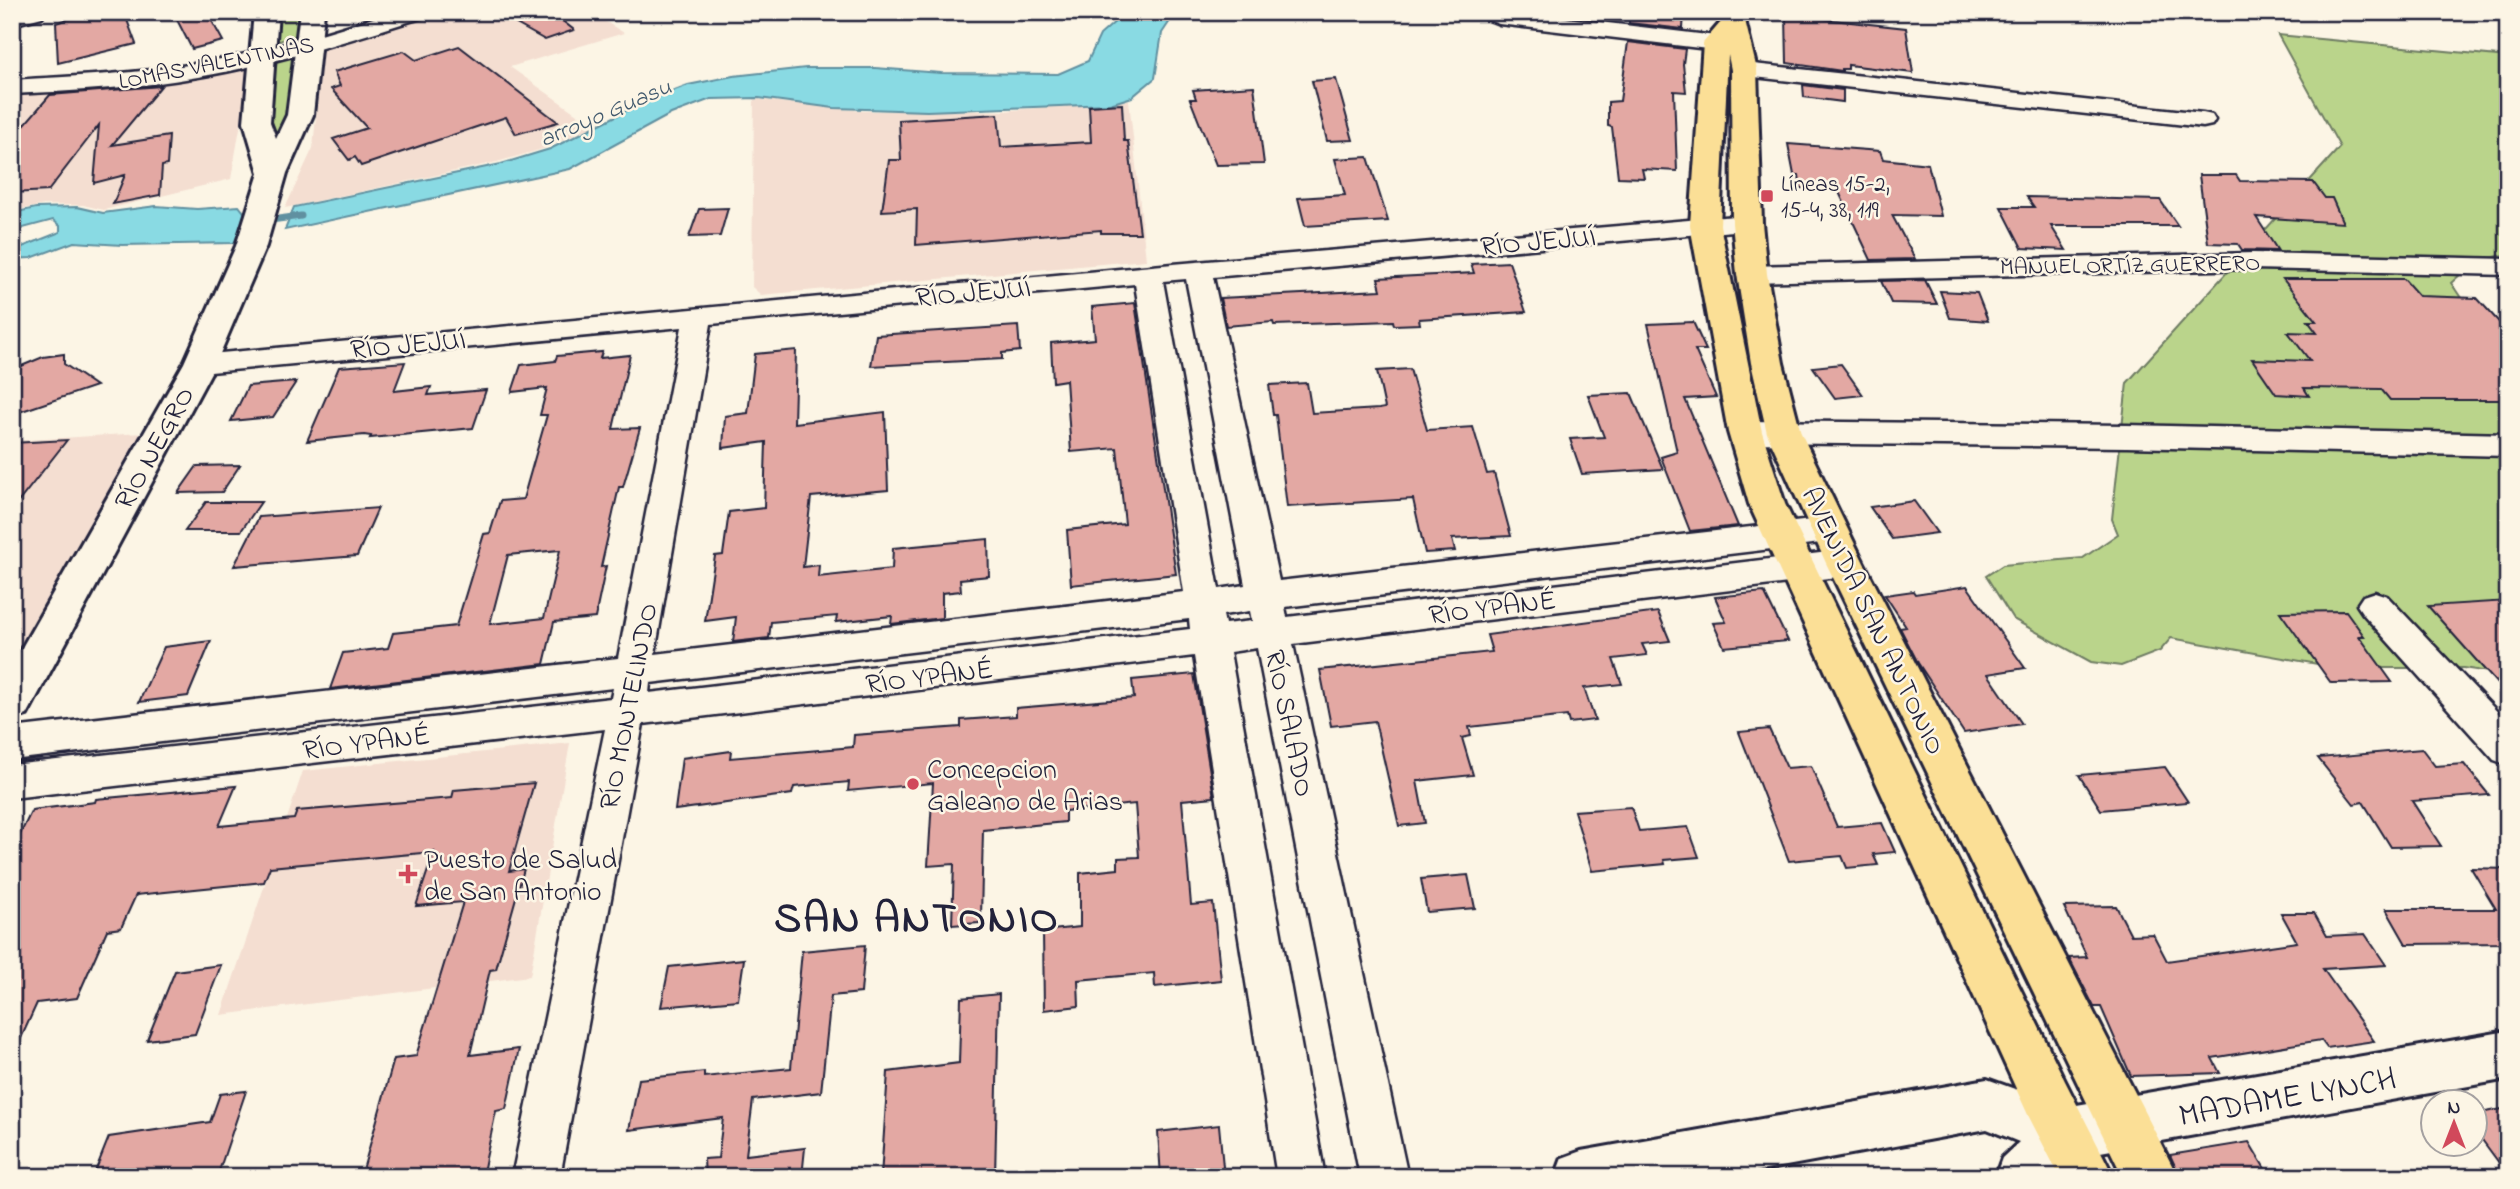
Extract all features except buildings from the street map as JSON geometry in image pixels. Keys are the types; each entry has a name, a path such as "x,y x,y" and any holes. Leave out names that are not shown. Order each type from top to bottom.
{"main road":[{"name":"AVENIDA SAN ANTONIO","path":"1726,27 1741,48 1744,70 1746,223 1767,363 1814,549 2076,1155"},
{"name":"AVENIDA SAN ANTONIO","path":"1726,27 1705,225 1745,432 1767,504 1814,549 2152,1177"}],"street":[{"path":"12,18 34,12"},
{"path":"266,12 257,122 272,177"},
{"name":"RÍO NEGRO","path":"12,703 200,363 251,246 272,177 300,115 312,12"},
{"name":"LOMAS VALENTINAS","path":"12,87 110,82 170,75 310,46 416,12"},
{"path":"1489,12 1499,17 1726,27"},
{"path":"1744,70 2203,120"},
{"name":"RÍO JEJUÍ","path":"200,363 1198,270 1746,223"},
{"name":"MANUEL ORTÍZ GUERRERO","path":"1752,274 2253,261 2508,267"},
{"name":"RÍO SALADO","path":"1198,270 1384,1177"},
{"path":"1148,275 1301,1177"},
{"name":"RÍO MONTELINDO","path":"536,1177 627,711 698,317"},
{"path":"1745,432 2127,436 2508,446"},
{"name":"RÍO YPANÉ","path":"12,782 627,711 1207,622 1265,596 1814,549"},
{"name":"RÍO YPANÉ","path":"12,744 634,672 1207,622 1272,633 1814,549"},
{"path":"2375,606 2508,749"},
{"name":"MADAME LYNCH","path":"2076,1155 2123,1123 2508,1055"},
{"path":"1581,1177 1987,1104 2076,1155"},
{"path":"2021,1177 2076,1155"}],"shaded area":[{"path":"416,12 590,12 624,33 510,67 594,126 546,148 497,162 285,208 313,148 323,43"},
{"path":"249,64 231,179 104,210 83,205 44,205 12,211 12,94 169,82"},
{"path":"754,99 862,111 1003,111 1129,100 1146,260 761,295 752,287"},
{"path":"142,433 17,651 12,652 12,441"},
{"name":"Puesto de Salud de San Antonio","path":"570,743 530,976 221,1015 303,771"}],"green space":[{"path":"275,12 305,12 302,34 276,42"},
{"path":"2278,35 2508,57 2508,255 2477,263 2451,283 2486,335 2508,377 2508,675 2463,668 2340,668 2171,638 2160,651 2121,666 2091,662 2013,619 1986,576 2003,565 2083,558 2118,534 2112,519 2127,383 2340,147"},
{"path":"301,56 270,189 268,62"}],"water":[{"path":"1126,12 1176,12 1162,33 1155,78 1132,97 1110,104 927,111 834,108 759,98 711,99 671,114 570,169 285,230 294,207 501,164 550,149 648,100 688,85 733,76 806,68 1058,74 1088,61 1100,35"},
{"path":"156,206 197,209 239,206 247,216 234,243 122,245 74,242 31,258 12,259 12,251 60,232 60,226 53,220 12,231 12,213 36,208 77,207 103,213"}],"waterway":[{"name":"arroyo Guasu","path":"263,221 301,216"}],"place":[{"name":"Líneas 15-2, 15-4, 38, 119","path":"1767,196"},
{"name":"Concepcion Galeano de Arias","path":"913,784"},
{"name":"Puesto de Salud de San Antonio","path":"408,874"}],"district":[{"name":"SAN ANTONIO","path":"917,916"}]}
